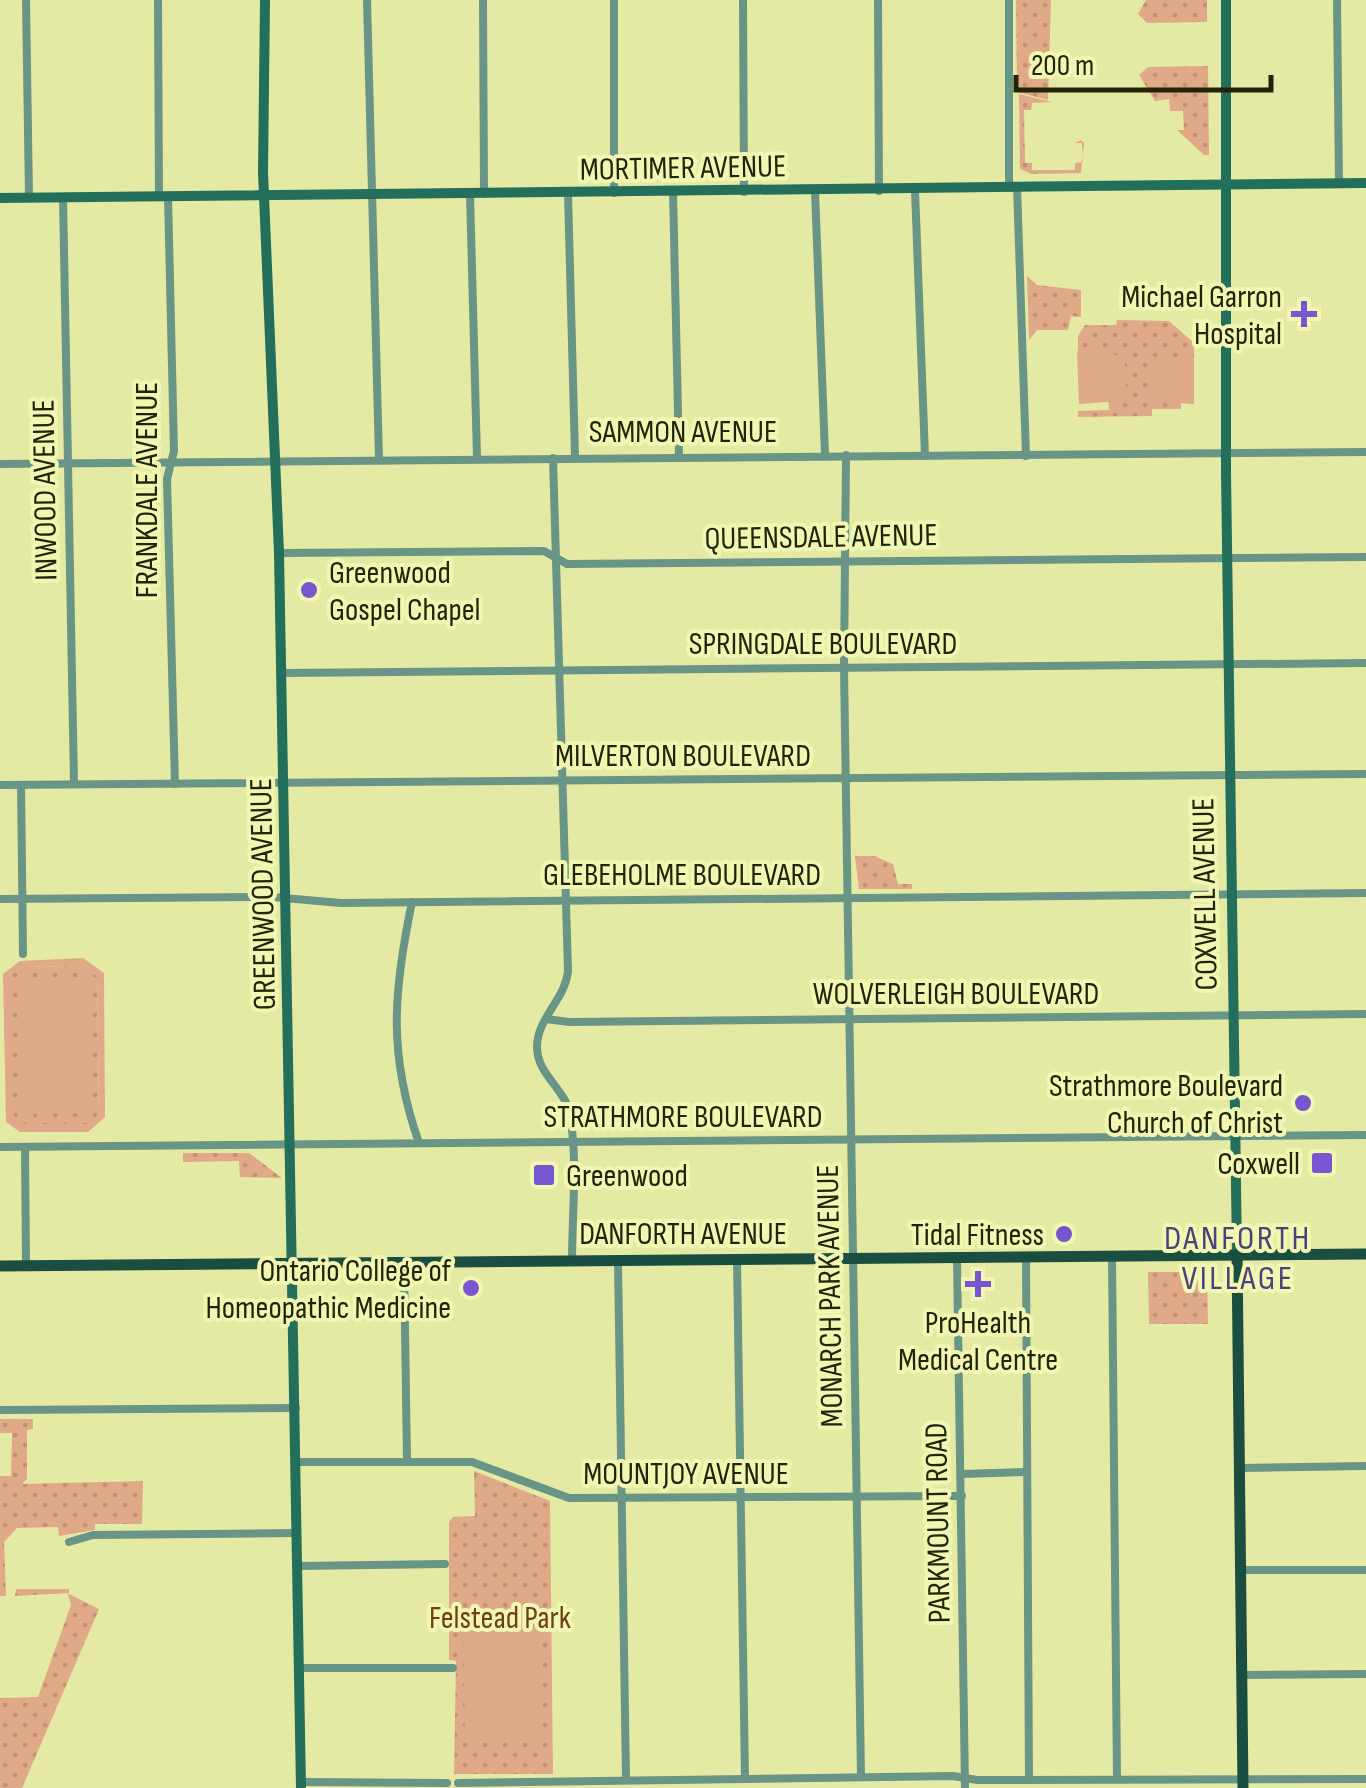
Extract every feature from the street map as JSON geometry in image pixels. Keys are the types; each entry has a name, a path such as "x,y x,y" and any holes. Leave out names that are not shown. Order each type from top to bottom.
{"main road":[{"name":"DANFORTH AVENUE","path":"0,1266 1366,1254"},
{"name":"COXWELL AVENUE","path":"1237,1255 1243,1783"}],"street":[{"path":"26,0 29,197"},
{"name":"FRANKDALE AVENUE","path":"158,0 171,462 167,478 174,784"},
{"name":"GREENWOOD AVENUE","path":"264,0 292,1145 300,1785"},
{"path":"367,0 369,194 379,459"},
{"path":"483,0 484,194"},
{"path":"614,0 614,193"},
{"path":"743,0 744,192"},
{"path":"878,0 879,191"},
{"path":"1008,0 1026,456"},
{"name":"COXWELL AVENUE","path":"1226,0 1227,558 1237,1255"},
{"path":"1336,0 1339,183"},
{"name":"MORTIMER AVENUE","path":"0,198 1366,183"},
{"path":"915,190 925,456"},
{"path":"815,191 825,455"},
{"path":"673,192 680,456"},
{"path":"568,193 575,456"},
{"path":"470,194 477,458"},
{"name":"INWOOD AVENUE","path":"63,197 74,784"},
{"name":"SAMMON AVENUE","path":"0,464 1366,452"},
{"name":"MONARCH PARK AVENUE","path":"846,456 844,667 861,1777"},
{"path":"553,458 558,724 566,793 566,985 538,1036 538,1056 569,1109 572,1261"},
{"name":"QUEENSDALE AVENUE","path":"279,553 544,551 564,564 1366,557"},
{"name":"SPRINGDALE BOULEVARD","path":"282,673 1366,663"},
{"name":"MILVERTON BOULEVARD","path":"0,784 1366,774"},
{"path":"22,785 23,954"},
{"name":"GLEBEHOLME BOULEVARD","path":"0,899 272,897 287,902 412,902 1366,893"},
{"path":"412,902 396,980 394,1021 406,1108 419,1143"},
{"name":"WOLVERLEIGH BOULEVARD","path":"546,1019 1366,1014"},
{"name":"STRATHMORE BOULEVARD","path":"0,1147 1366,1135"},
{"path":"25,1147 26,1265"},
{"path":"1112,1256 1118,1779"},
{"name":"PARKMOUNT ROAD","path":"957,1257 965,1783"},
{"path":"1026,1257 1029,1780"},
{"path":"736,1260 744,1778"},
{"path":"618,1261 626,1779"},
{"path":"404,1262 406,1461"},
{"path":"0,1410 296,1408"},
{"name":"MOUNTJOY AVENUE","path":"296,1462 472,1462 562,1497 962,1496"},
{"path":"1239,1468 1366,1466"},
{"path":"962,1474 1026,1472"},
{"path":"69,1542 93,1534 298,1533"},
{"path":"298,1566 446,1564"},
{"path":"1241,1570 1366,1570"},
{"path":"300,1668 452,1668"},
{"path":"1242,1675 1366,1674"},
{"path":"458,1782 861,1777 965,1783 1118,1779 1315,1783 1366,1778"},
{"path":"300,1785 447,1783"}],"green space":[{"path":"1016,0 1051,0 1048,100 1017,92"},
{"path":"1146,0 1207,0 1207,22 1147,23 1138,14"},
{"path":"1208,66 1209,155 1204,155 1177,130 1184,130 1183,111 1170,111 1169,99 1155,101 1139,75 1148,67"},
{"path":"1019,94 1052,102 1032,103 1031,110 1024,110 1025,163 1032,163 1032,170 1075,170 1075,163 1082,162 1081,173 1031,174 1020,169"},
{"path":"1027,276 1037,285 1081,290 1081,317 1071,316 1068,330 1037,330 1029,340"},
{"path":"1117,320 1169,321 1194,343 1194,392 1181,399 1181,409 1152,409 1152,416 1078,417 1078,411 1109,410 1106,372 1078,373 1078,336 1085,325 1116,325"},
{"path":"1077,351 1105,351 1122,357 1129,374 1121,401 1079,404"},
{"path":"1168,358 1194,359 1194,404 1148,401 1151,376"},
{"path":"855,856 874,856 893,864 898,884 912,884 912,889 859,889"},
{"path":"83,958 104,973 105,1117 88,1132 20,1132 6,1122 3,974 20,961","holes":["82,966 97,976 99,1115 91,1124 20,1124 10,1110 10,975 21,967"]},
{"path":"82,966 97,976 99,1115 91,1124 20,1124 10,1110 10,975 21,967"},
{"path":"89,978 91,1113 19,1114 17,979"},
{"path":"183,1153 249,1153 282,1178 240,1177 239,1161 183,1162"},
{"path":"1148,1272 1207,1272 1208,1324 1149,1324"},
{"path":"0,1419 33,1419 33,1429 27,1430 27,1479 22,1484 143,1481 142,1524 95,1524 95,1530 59,1536 58,1527 17,1528 4,1542 6,1596 0,1596 0,1476 11,1476 12,1433 0,1433"},
{"name":"Felstead Park","path":"474,1471 550,1501 553,1774 454,1774 456,1661 449,1660 449,1522 453,1517 475,1516"},
{"path":"16,1589 69,1589 69,1594 99,1609 22,1788 0,1788 0,1698 38,1697 71,1605 68,1593 15,1596"},
{"path":"537,1616 540,1737 465,1738 463,1617"}],"place":[{"name":"Michael Garron Hospital","path":"1304,314"},
{"name":"Greenwood Gospel Chapel","path":"309,590"},
{"name":"Strathmore Boulevard Church of Christ","path":"1303,1103"},
{"name":"Coxwell","path":"1322,1163"},
{"name":"Greenwood","path":"544,1175"},
{"name":"Tidal Fitness","path":"1064,1234"},
{"name":"ProHealth Medical Centre","path":"978,1284"},
{"name":"Ontario College of Homeopathic Medicine","path":"471,1288"}],"district":[{"name":"DANFORTH VILLAGE","path":"1238,1257"}]}
